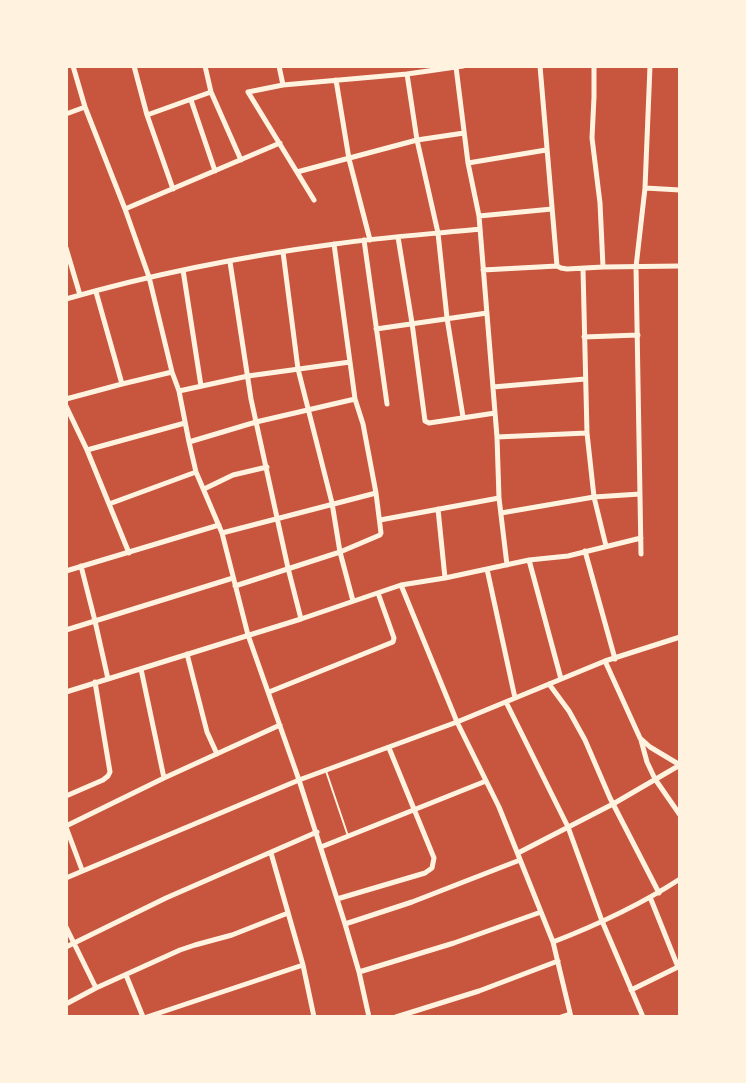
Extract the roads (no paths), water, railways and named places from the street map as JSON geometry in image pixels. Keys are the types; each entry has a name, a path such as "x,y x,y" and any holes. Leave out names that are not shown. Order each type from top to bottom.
{"street":[{"path":"73,66 149,277 196,472 222,533 248,635 317,832 345,924 369,1017"},
{"path":"134,66 147,115 173,189"},
{"path":"205,66 211,92 241,160"},
{"path":"279,66 283,85"},
{"path":"314,200 248,92 283,85 407,74 463,66"},
{"path":"540,66 557,266"},
{"path":"594,66 592,138 600,203 603,267"},
{"path":"641,554 636,267 645,188 650,66"},
{"path":"456,68 468,163 479,216 497,437 499,498 507,565"},
{"path":"407,74 417,140 438,233 447,318 463,417"},
{"path":"336,80 349,159 367,240 376,329 387,404"},
{"path":"147,115 211,92"},
{"path":"191,100 215,171"},
{"path":"66,114 86,107"},
{"path":"297,172 417,140 465,133"},
{"path":"125,209 280,143"},
{"path":"468,163 546,150"},
{"path":"645,188 680,190"},
{"path":"479,216 552,209"},
{"path":"66,299 149,277 283,252 367,240 480,229"},
{"path":"398,237 425,421 429,423 495,413"},
{"path":"235,586 339,552 380,535 376,493 350,362 334,244"},
{"path":"66,248 80,295"},
{"path":"283,252 298,369 332,503 339,552 353,601"},
{"path":"230,261 256,422 301,619"},
{"path":"483,270 557,266 567,269 583,269 680,266"},
{"path":"583,269 587,433 594,497 606,546"},
{"path":"183,270 201,386"},
{"path":"96,292 122,384"},
{"path":"376,329 487,313"},
{"path":"584,337 638,335"},
{"path":"178,391 248,376 350,362"},
{"path":"66,399 172,372"},
{"path":"493,387 585,379"},
{"path":"189,442 256,422 356,399"},
{"path":"66,406 87,450 129,553"},
{"path":"87,450 185,423"},
{"path":"497,437 587,433"},
{"path":"204,489 233,475 267,467"},
{"path":"109,504 196,472"},
{"path":"222,533 376,493"},
{"path":"501,513 594,497 640,494"},
{"path":"380,520 499,498"},
{"path":"438,509 445,578"},
{"path":"66,571 219,525"},
{"path":"66,692 301,619 401,585 529,560 567,556 640,538"},
{"path":"585,551 615,659"},
{"path":"529,560 561,679"},
{"path":"81,566 108,679"},
{"path":"487,569 515,698"},
{"path":"66,630 233,578"},
{"path":"401,585 457,722 518,853 553,942 570,1015 561,1017"},
{"path":"269,692 393,642 394,638 378,592"},
{"path":"66,878 299,780 457,722 605,661 680,637"},
{"path":"188,654 207,732 217,754"},
{"path":"605,661 640,738 655,779 680,814"},
{"path":"141,669 164,777"},
{"path":"66,796 103,780 110,772 95,682"},
{"path":"549,684 569,711 585,740 613,804 659,893"},
{"path":"506,702 568,827 602,921 643,1017"},
{"path":"82,870 66,827 164,777 280,725"},
{"path":"518,853 613,804 680,765 650,747 640,738"},
{"path":"337,898 425,873 432,868 434,858 389,748"},
{"path":"321,847 486,781"},
{"path":"66,947 165,898 317,832"},
{"path":"272,853 303,966 314,1017"},
{"path":"345,924 412,902 520,860"},
{"path":"553,942 659,893 680,879"},
{"path":"631,990 679,967 650,897"},
{"path":"358,972 454,943 541,912"},
{"path":"66,1004 180,950 240,933 288,913"},
{"path":"66,927 96,988"},
{"path":"396,1017 479,991 558,961"},
{"path":"126,975 145,1017 303,966"}],"lane":[{"path":"326,771 348,836"}]}
